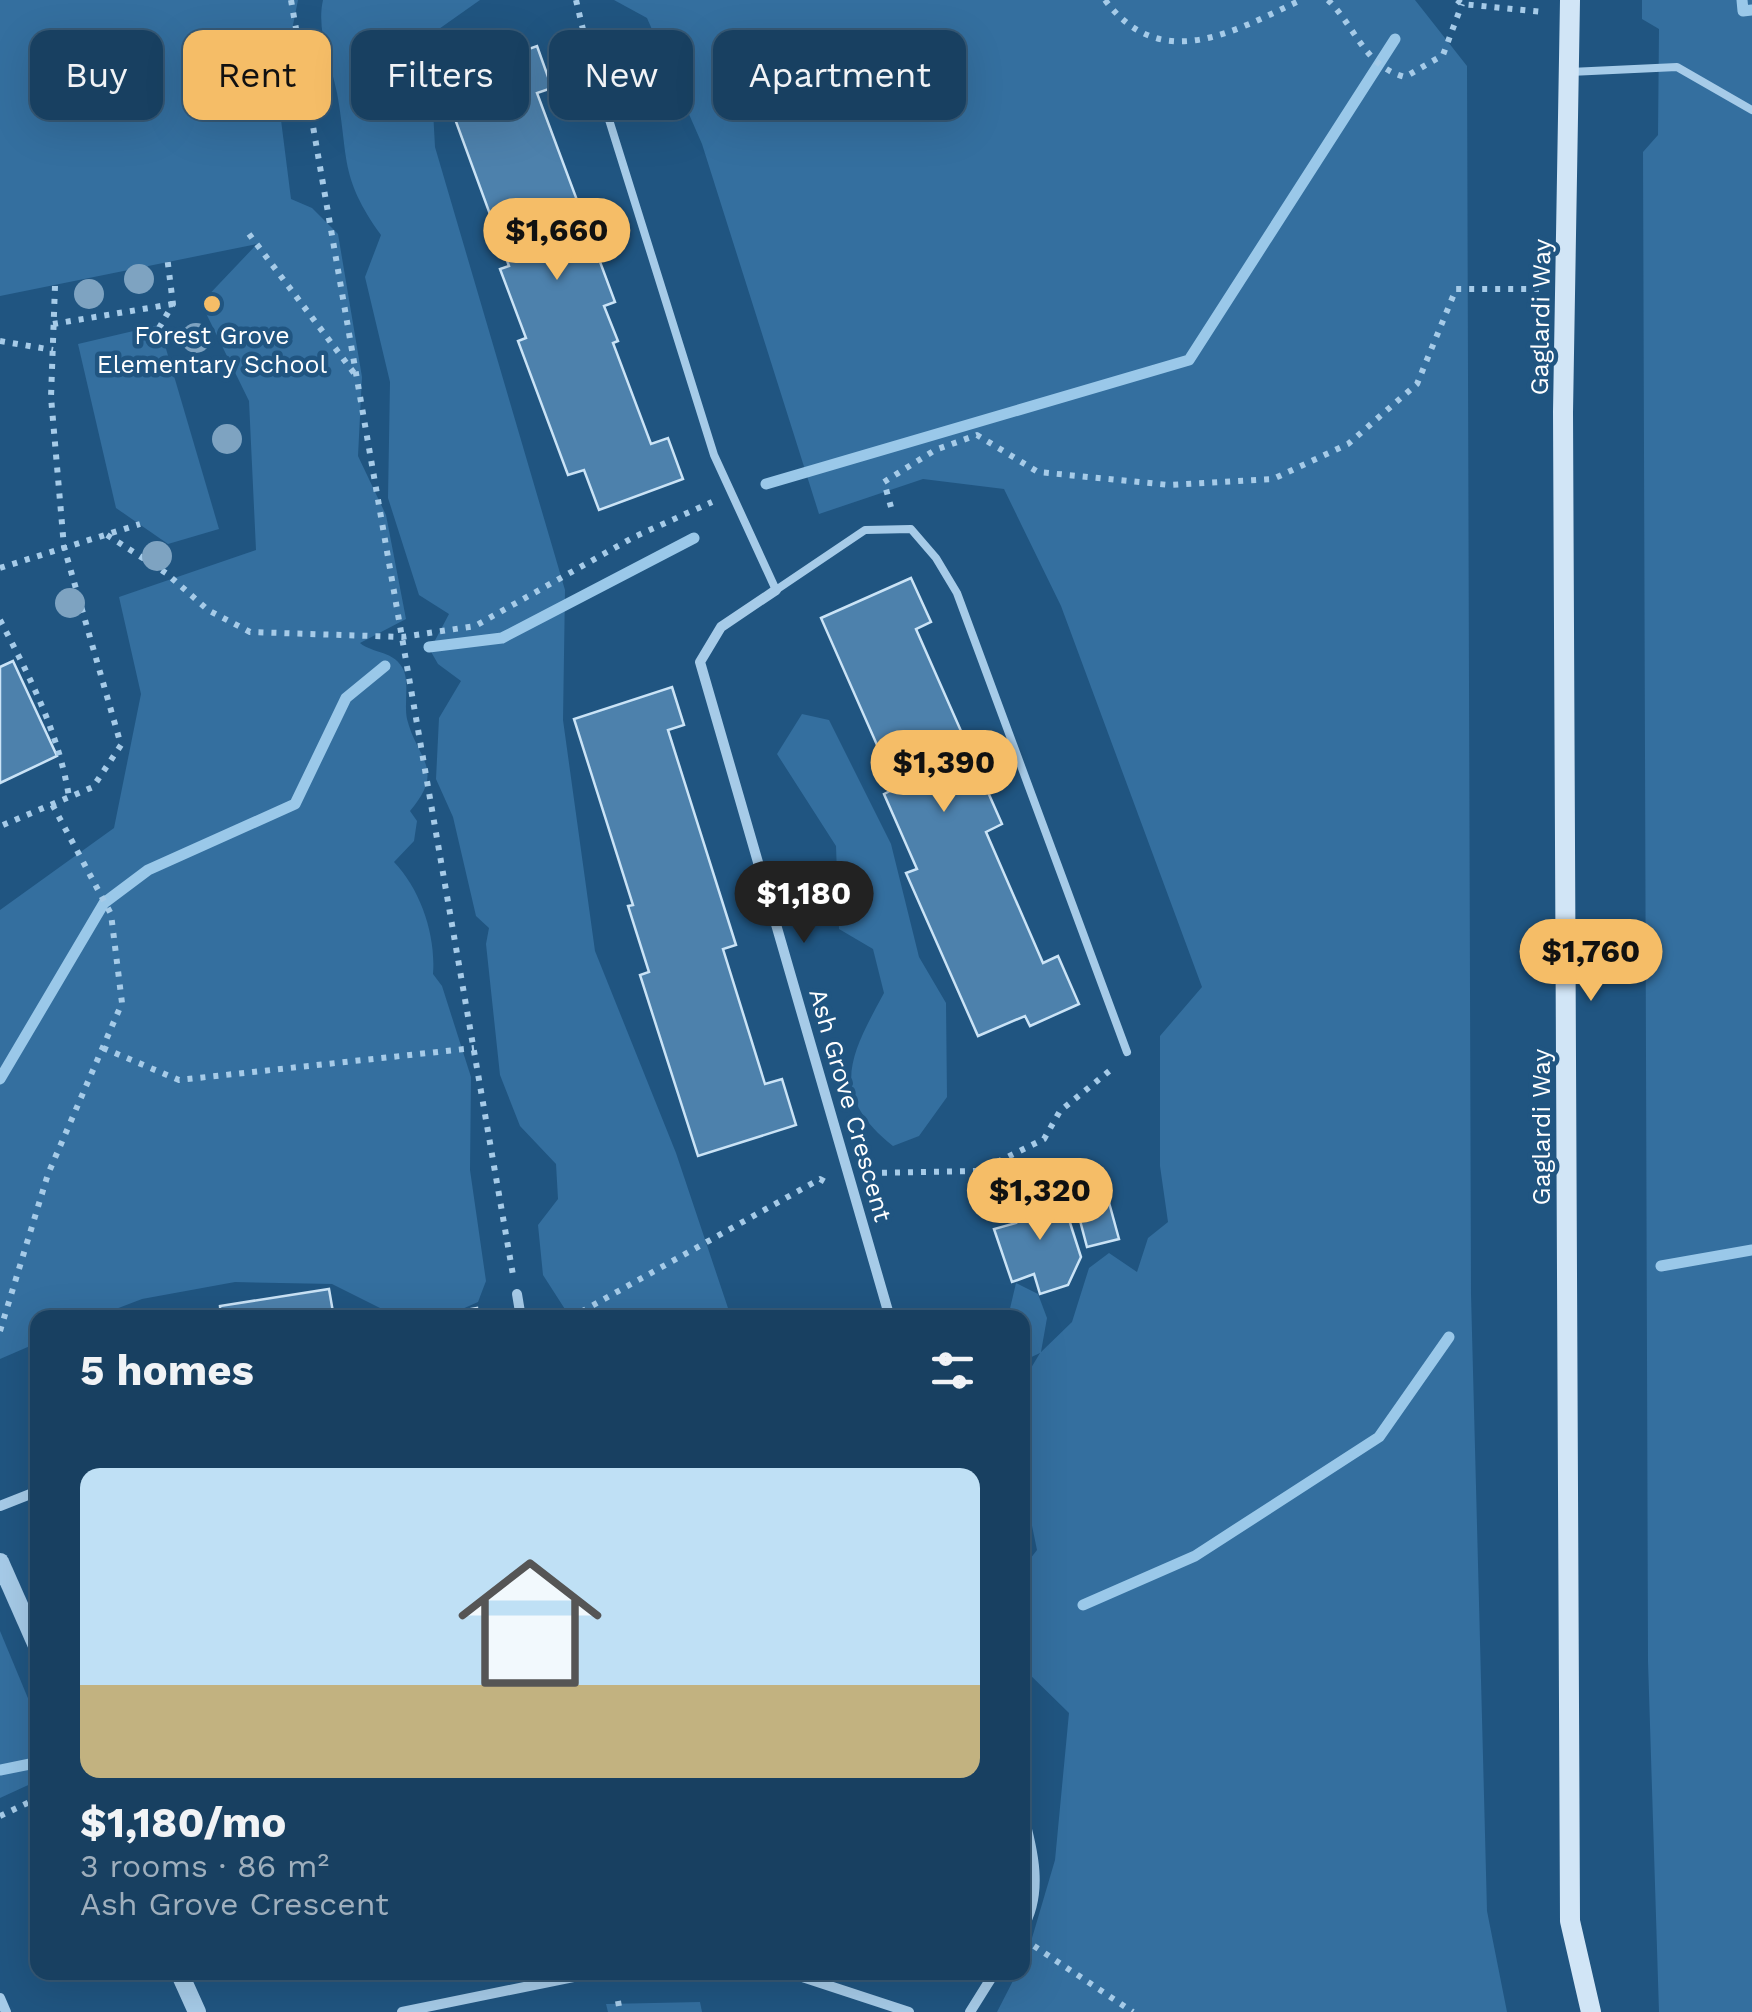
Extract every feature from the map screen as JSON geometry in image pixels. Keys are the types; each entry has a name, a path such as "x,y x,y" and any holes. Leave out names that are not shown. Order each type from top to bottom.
{"main road":[{"name":"Gaglardi Way","path":"1570,7 1565,290 1570,1920 1591,2012"}],"street":[{"name":"Ash Grove Crescent","path":"776,590 721,626 700,662 888,1310"},
{"path":"517,1294 520,1310"},
{"path":"0,1506 30,1494"},
{"path":"0,1562 30,1630"},
{"path":"1030,1839 1034,1853 1030,1917"},
{"path":"182,1980 196,2012"},
{"path":"402,2012 559,1980"},
{"path":"811,1980 909,2012"},
{"path":"970,2012 990,1980"},
{"path":"0,1998 6,2012"}],"lane":[{"path":"1570,72 1676,67 1752,110"},
{"path":"609,120 714,456 776,590"},
{"name":"Ash Grove Crescent","path":"776,590 865,530 896,530"},
{"path":"896,530 911,530 936,558 957,594 1126,1052"}],"path":[{"path":"292,0 517,1294"},
{"path":"576,0 584,30"},
{"path":"1106,0 1122,22 1165,42 1214,40 1301,0"},
{"path":"1328,0 1345,17 1366,52 1389,73 1405,77 1443,55 1460,2 1570,7"},
{"path":"250,234 356,376"},
{"path":"159,328 173,304 167,256"},
{"path":"3,825 94,786 121,745 64,547 51,397 55,286"},
{"path":"896,530 884,482 935,450 977,434 1038,472 1169,485 1273,479 1348,444 1416,384 1456,289 1565,290"},
{"path":"54,324 173,304"},
{"path":"0,341 53,350"},
{"path":"107,535 166,573 208,610 250,632 402,637 475,626 634,537 731,492"},
{"path":"0,568 140,524"},
{"path":"0,620 63,759 69,797"},
{"path":"0,1331 48,1174 122,1003 110,914 52,804"},
{"path":"103,1048 179,1080 474,1048"},
{"path":"868,1174 979,1171 1044,1139 1060,1112 1109,1072 1126,1052"},
{"path":"584,1310 820,1179"},
{"path":"0,1816 30,1802"},
{"path":"1030,1944 1133,2012"},
{"path":"618,2001 620,2012"}],"shaded area":[{"path":"0,0 298,0 292,30 183,30 183,120 281,120 291,199 312,208 338,234 362,377 358,456 386,515 406,619 360,643 395,659 404,671 407,719 428,774 421,797 410,811 417,821 414,841 394,862 412,886 425,914 433,974 442,986 471,1077 470,1170 486,1281 478,1302 460,1310 384,1310 332,1284 235,1282 142,1299 113,1310 30,1310 30,1346 0,1359 0,910 114,828 141,694 119,597 256,550 249,401 201,303 257,244 0,296"},
{"path":"323,0 480,0 438,30 351,30 351,120 434,120 435,147 565,590 563,720 595,951 676,1153 729,1310 566,1310 543,1275 538,1225 558,1199 556,1164 520,1126 500,1075 486,944 489,928 476,916 453,817 436,779 439,718 461,681 438,664 430,650 449,614 419,595 388,498 390,382 365,277 381,235 352,182 331,68 331,30 323,30"},
{"path":"614,0 1415,0 1467,66 1471,1294 1487,1911 1507,2012 997,2012 1013,1980 1030,1980 1030,1945 1055,1860 1069,1713 1030,1675 1030,1559 1037,1550 1030,1516 1030,1370 1040,1353 1030,1358 1030,1310 1010,1310 1016,1283 1038,1294 1047,1318 1041,1352 1072,1322 1089,1268 1109,1253 1137,1272 1148,1238 1168,1222 1160,1166 1160,1036 1202,987 1061,606 1004,489 923,479 819,514 692,120 693,30 652,30 647,18"},
{"path":"1642,0 1752,0 1752,2012 1659,2012 1648,1661 1643,152 1658,135 1659,29 1642,19"},
{"path":"159,325 219,529 168,544 116,508 78,344"},
{"path":"802,714 829,720 891,844 919,957 946,1003 947,1097 919,1136 893,1146 859,1109 851,1074 862,1036 884,993 873,949 839,929 836,846 777,754"},
{"path":"0,1631 30,1703 30,1784 0,1798"},
{"path":"700,2002 702,2012 608,2012 606,2004"}],"building":[{"path":"537,46 549,80 549,89 537,93 615,302 604,306 618,341 613,343 651,444 668,438 683,479 599,510 584,470 568,475 518,341 526,338 500,269 509,266 455,120 529,120 529,49"},
{"path":"911,578 931,622 916,629 1002,824 986,832 1043,963 1058,956 1079,1004 1030,1026 1025,1016 978,1036 906,873 917,869 884,794 896,788 821,618"},
{"path":"13,661 57,756 0,783 0,667"},
{"path":"672,687 684,725 668,730 736,945 723,949 765,1084 782,1079 796,1125 698,1156 640,975 649,972 628,906 633,905 574,719"},
{"path":"1099,1166 1119,1239 1087,1247 1068,1175"},
{"path":"1037,1192 1064,1204 1081,1257 1068,1285 1040,1294 1034,1274 1012,1282 994,1229 1016,1223 1009,1201"},
{"path":"329,1289 333,1310 220,1310 220,1306"}],"waterway":[{"path":"1742,0 1743,11 1752,10"},
{"path":"766,484 1189,360 1395,39"},
{"path":"429,647 502,638 694,538"},
{"path":"0,1079 104,903 148,870 295,804 346,698 385,666"},
{"path":"1661,1266 1752,1250"},
{"path":"1083,1605 1195,1556 1379,1437 1449,1337"},
{"path":"0,1770 30,1764"}],"place":[{"name":"Forest Grove Elementary School","path":"212,304"}]}
